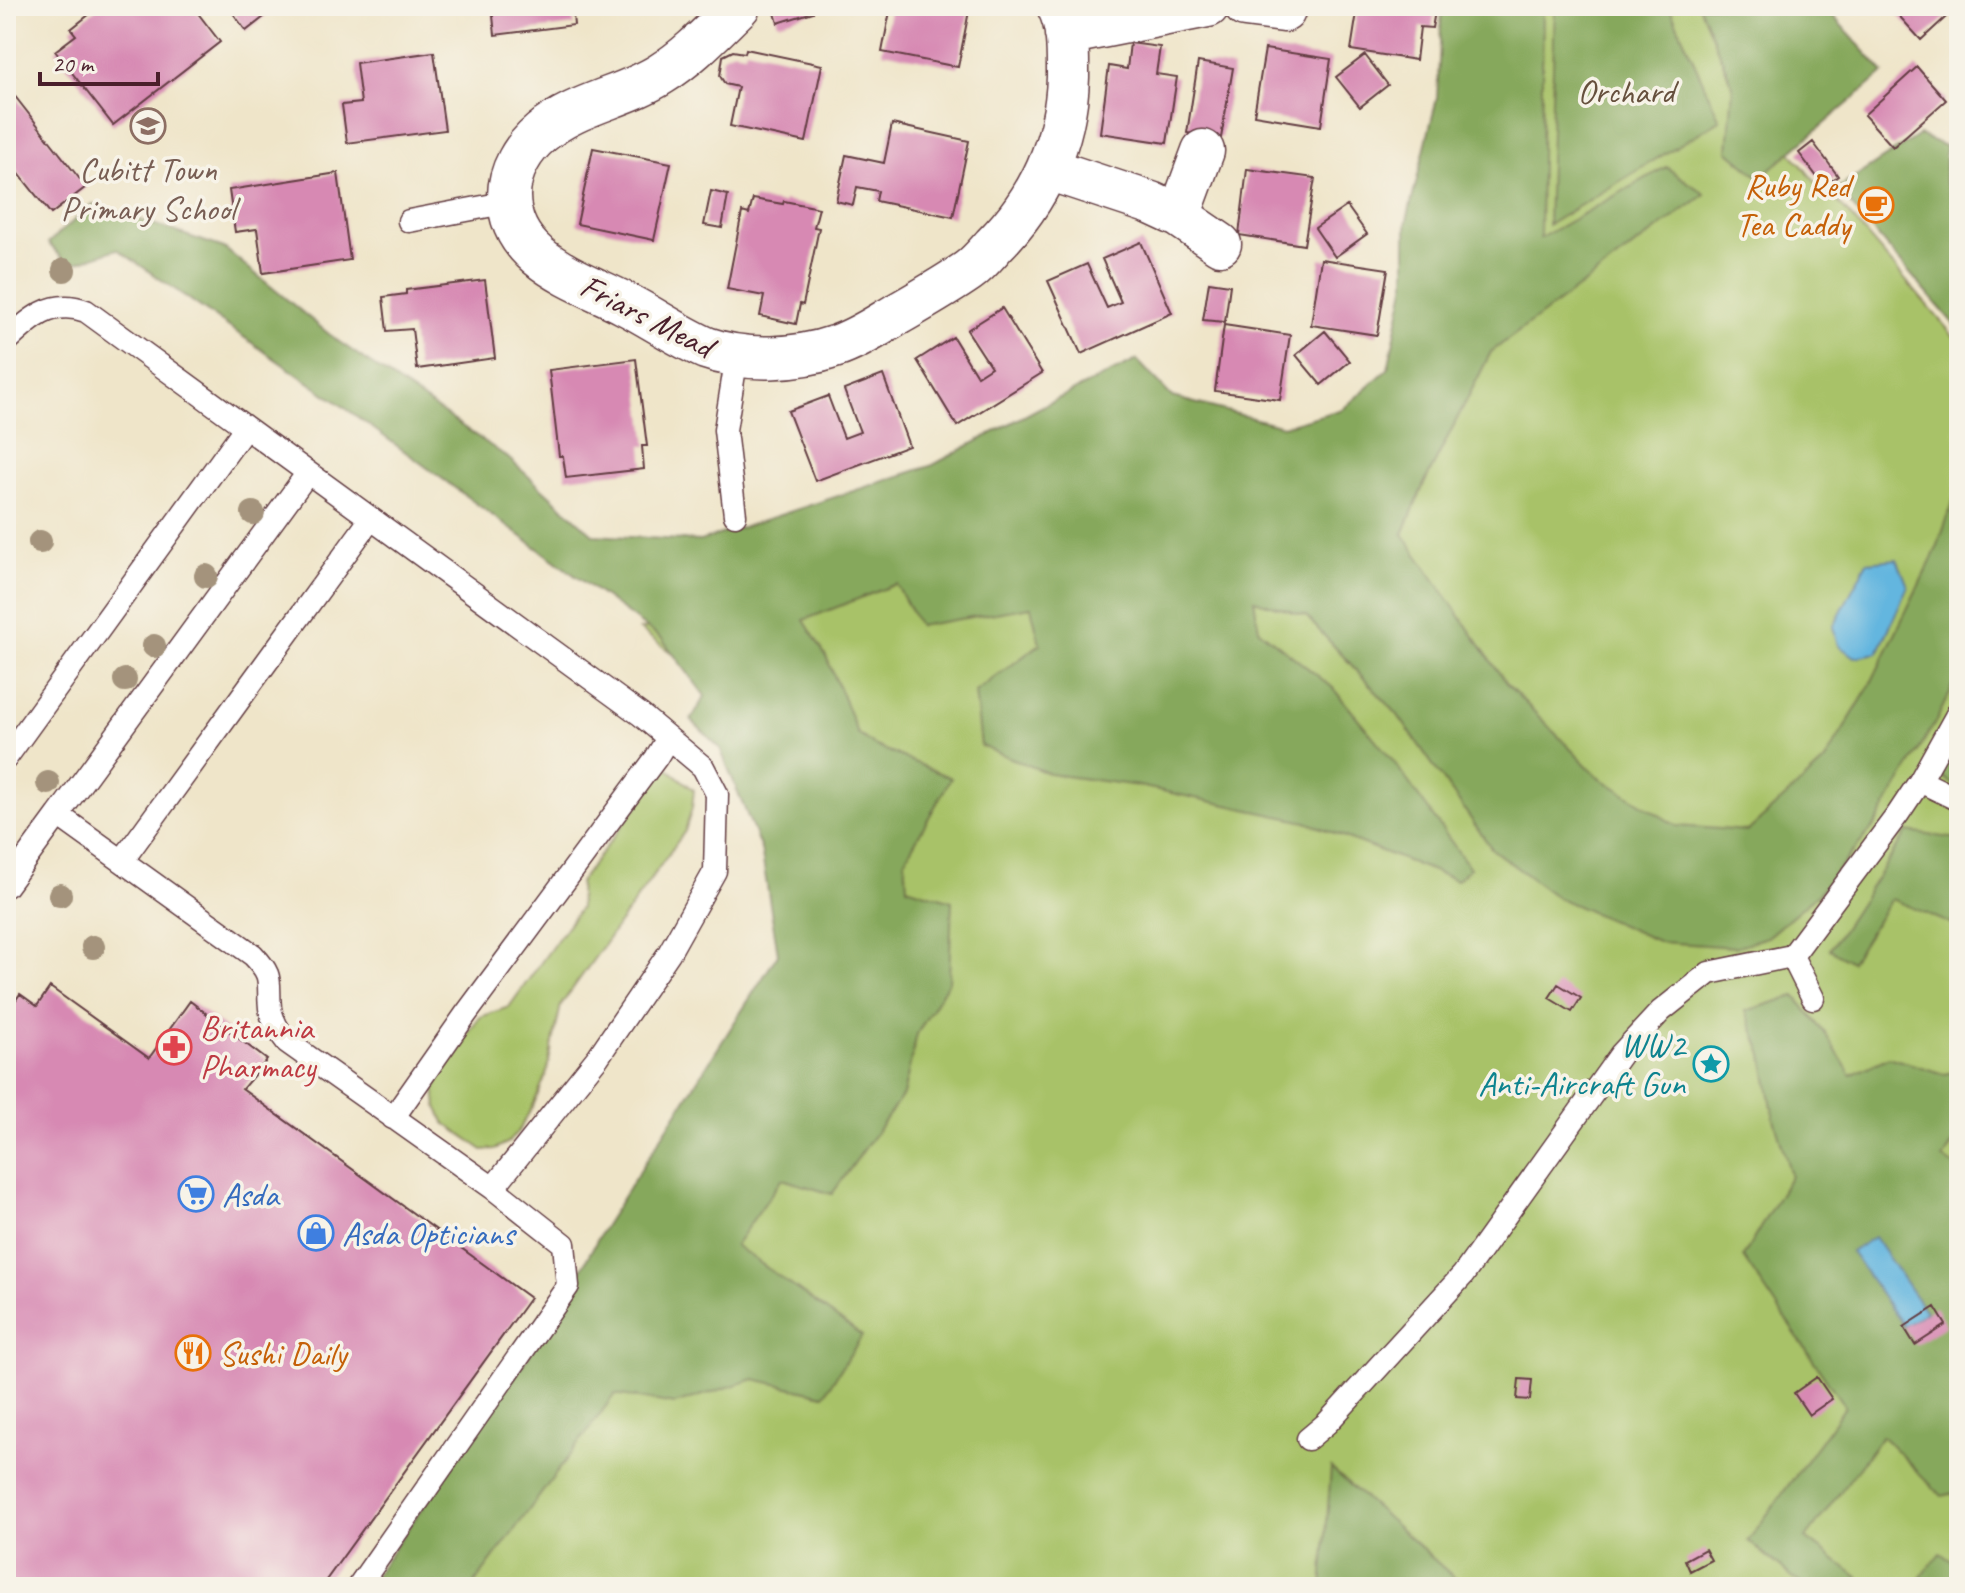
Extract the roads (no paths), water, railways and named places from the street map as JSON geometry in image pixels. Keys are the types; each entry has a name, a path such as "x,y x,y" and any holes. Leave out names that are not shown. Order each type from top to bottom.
{"street":[{"name":"Friars Mead","path":"739,6 660,75 566,115 541,133 520,157 513,171 509,202 513,225 521,241 548,265 652,317 689,341 723,354 774,357 836,346 906,309 970,269 1009,230 1048,169 1063,124 1067,87 1062,20"},
{"path":"1062,20 1208,6"},
{"path":"1179,216 1203,151"},
{"path":"1048,169 1151,203 1179,216 1220,244"}],"lane":[{"path":"409,221 509,202"},
{"path":"6,342 47,309 73,306 86,311 623,701 703,767 717,794 715,871 669,953 598,1057 493,1188"},
{"path":"735,515 725,430 737,355"},
{"path":"6,758 245,428"},
{"path":"6,886 307,474"},
{"path":"122,861 370,520"},
{"path":"1308,1439 1327,1423 1463,1275 1621,1054 1661,1011 1709,973 1792,956 1920,781 1959,711"},
{"path":"393,1118 668,738"},
{"path":"1920,781 1959,800"},
{"path":"58,815 253,955 264,966 271,984 270,1007 276,1028 287,1042 493,1188 564,1244 568,1286 358,1587"},
{"path":"1792,956 1813,998"}],"water":[{"path":"1897,559 1908,586 1878,653 1854,657 1838,645 1833,627 1867,562"},
{"path":"1874,1237 1926,1312 1904,1327 1851,1252"}],"place":[{"name":"Cubitt Town Primary School","path":"148,126"},
{"name":"Ruby Red Tea Caddy","path":"1876,205"},
{"name":"Britannia Pharmacy","path":"174,1047"},
{"name":"WW2 Anti-Aircraft Gun","path":"1711,1064"},
{"name":"Asda","path":"196,1194"},
{"name":"Asda Opticians","path":"316,1233"},
{"name":"Sushi Daily","path":"193,1353"}],"park label":[{"name":"Orchard","path":"1626,91"}]}
